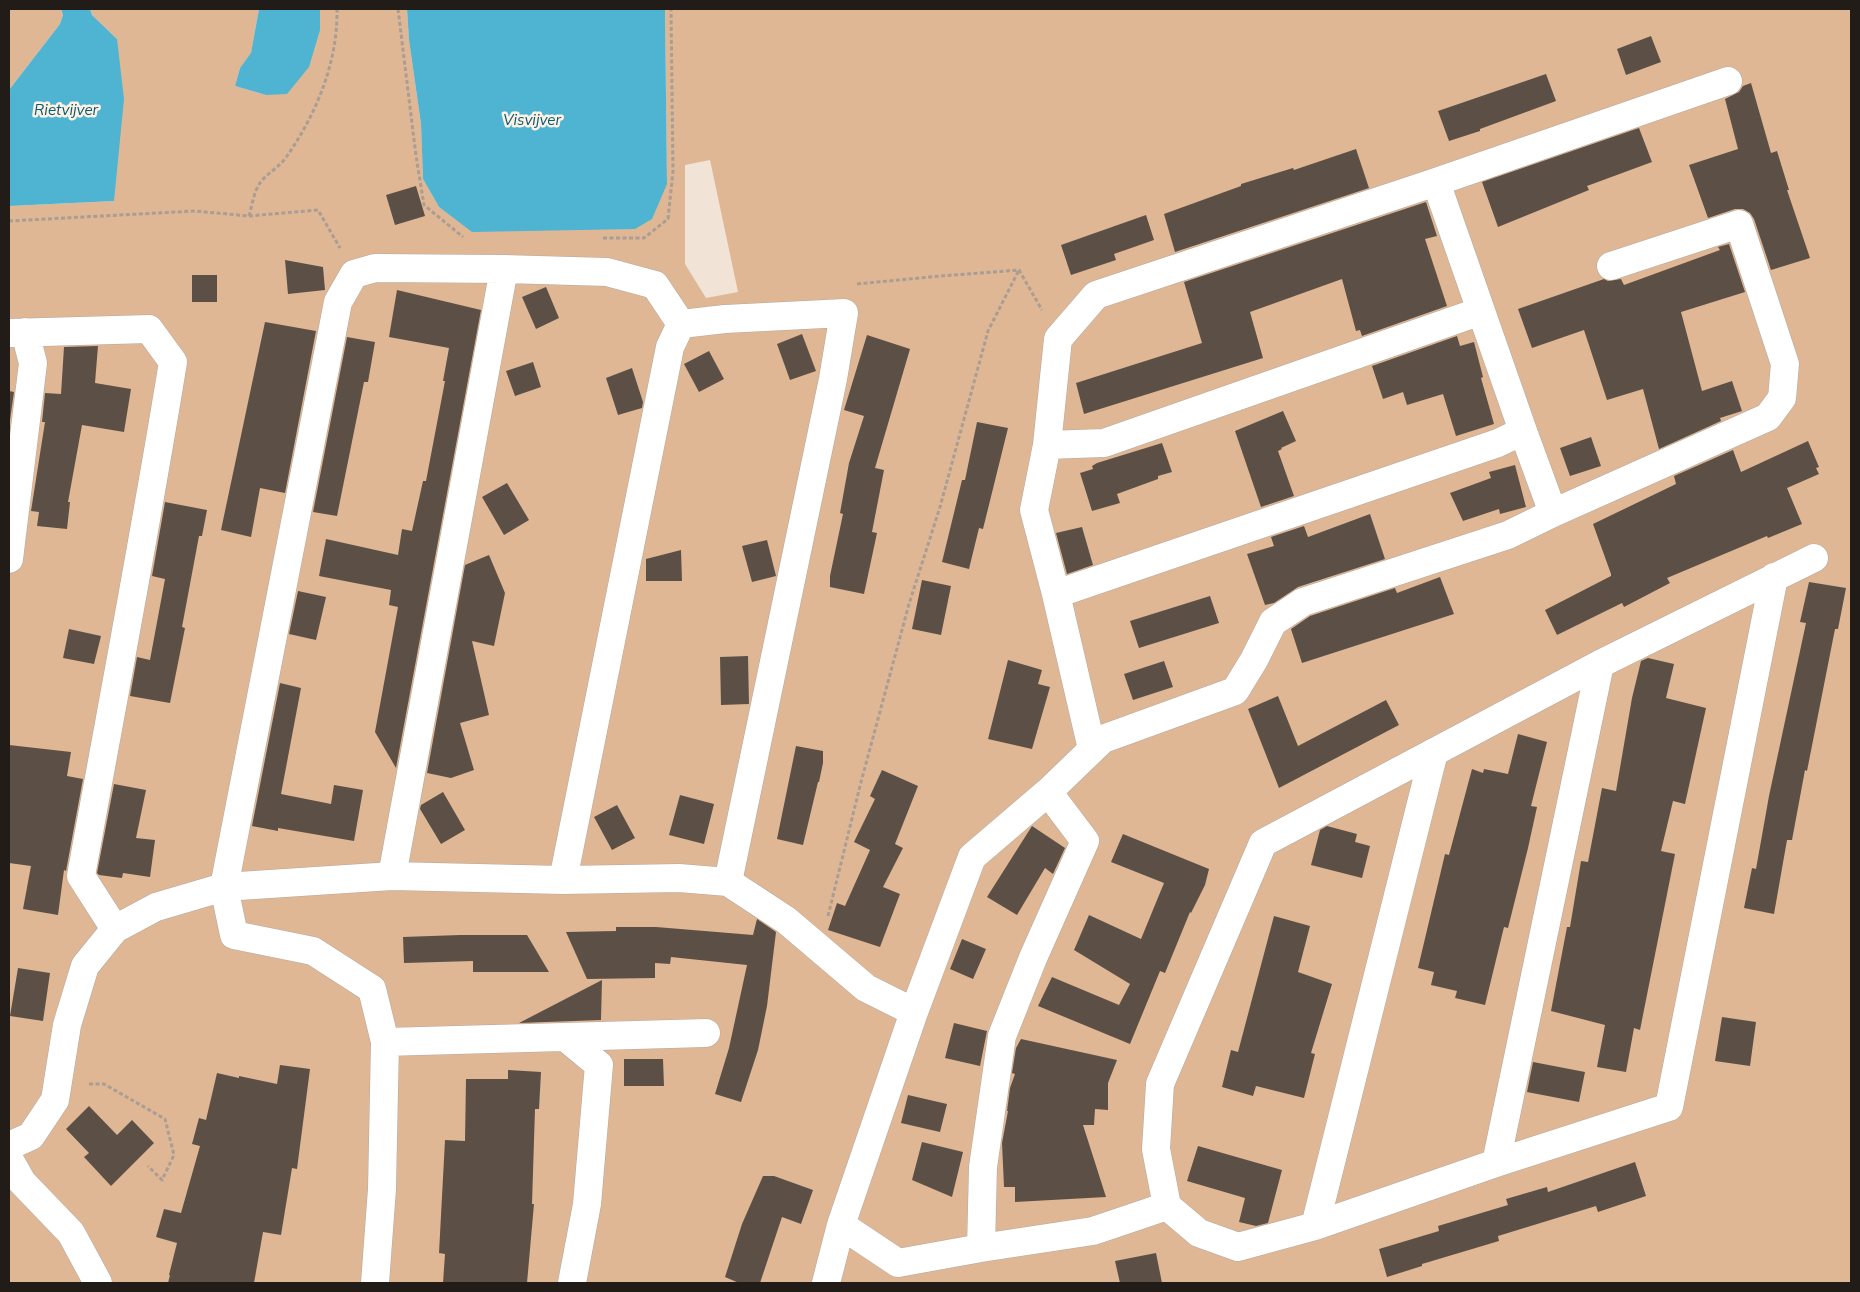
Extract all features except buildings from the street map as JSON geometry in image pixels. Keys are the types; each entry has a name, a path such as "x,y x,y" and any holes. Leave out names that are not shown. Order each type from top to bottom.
{"lane":[{"path":"1092,749 1056,594 1034,510 1047,445 1058,339 1096,295 1436,182 1728,80"},
{"path":"1436,182 1553,513"},
{"path":"826,1283 841,1225 914,1012 972,857 1048,792 1103,740 1234,692 1254,660 1273,622 1303,602 1508,535 1768,417 1782,398 1785,364 1739,224 1611,266"},
{"path":"375,1283 382,1189 385,1042 372,989 313,951 234,935 224,887 338,302 354,274 375,268 607,272 655,285 681,324"},
{"path":"392,876 504,269"},
{"path":"1047,445 1104,443 1481,311"},
{"path":"681,324 725,319 844,313 833,379 728,882"},
{"path":"563,880 670,347 681,324"},
{"path":"9,559 33,363 17,332 149,329 173,362 149,511 120,658 81,876 115,929"},
{"path":"1056,594 1498,443 1523,431"},
{"path":"1774,577 1669,1107 1315,1226 1238,1247 1199,1233 1167,1206 1156,1149 1160,1084 1263,843 1600,664 1774,577 1814,558"},
{"path":"1496,1164 1600,664"},
{"path":"1315,1226 1434,752"},
{"path":"981,1248 983,1167 1002,1036 1033,958 1084,841 1048,792"},
{"path":"9,1146 32,1136 55,1100 67,1024 85,966 115,929 156,907 224,887 392,876 563,880 680,878 728,882 786,920 866,988 914,1012"},
{"path":"385,1042 706,1033"},
{"path":"565,1037 599,1065 587,1204 572,1283"},
{"path":"9,1159 22,1182 71,1233 98,1283"},
{"path":"841,1225 898,1263 1093,1231 1167,1206"}],"path":[{"path":"249,216 259,184 286,158 308,120 326,81 337,29 337,9"},
{"path":"398,9 424,205 472,245 460,268"},
{"path":"601,238 644,238 668,220 673,171 671,9"},
{"path":"9,221 195,211 249,216 318,210 354,274"},
{"path":"1019,270 1058,339"},
{"path":"849,285 1019,270"},
{"path":"815,944 823,935 861,782 907,614 940,507 988,331 1019,270"},
{"path":"55,1100 80,1084 104,1084 165,1119 174,1155 162,1180 148,1166"}],"shaded area":[{"path":"9,9 61,9 63,15 60,24 9,90"},
{"path":"90,9 259,9 251,54 240,68 235,86 266,95 320,30 320,9 407,9 409,40 421,124 423,179 439,207 473,232 667,184 665,9 1851,9 1851,1283 9,1283 9,206 114,201 117,39 92,15","holes":["710,160 738,292 706,298 685,264 685,165"]}],"water":[{"name":"Rietvijver","path":"61,9 90,9 92,15 117,39 124,99 114,201 9,206 9,90 60,24 63,15"},
{"path":"259,9 320,9 320,30 309,67 287,94 266,95 235,86 240,68 251,53"},
{"name":"Visvijver","path":"407,9 665,9 667,184 652,219 635,229 472,232 439,207 423,179 421,124 409,40"}]}
